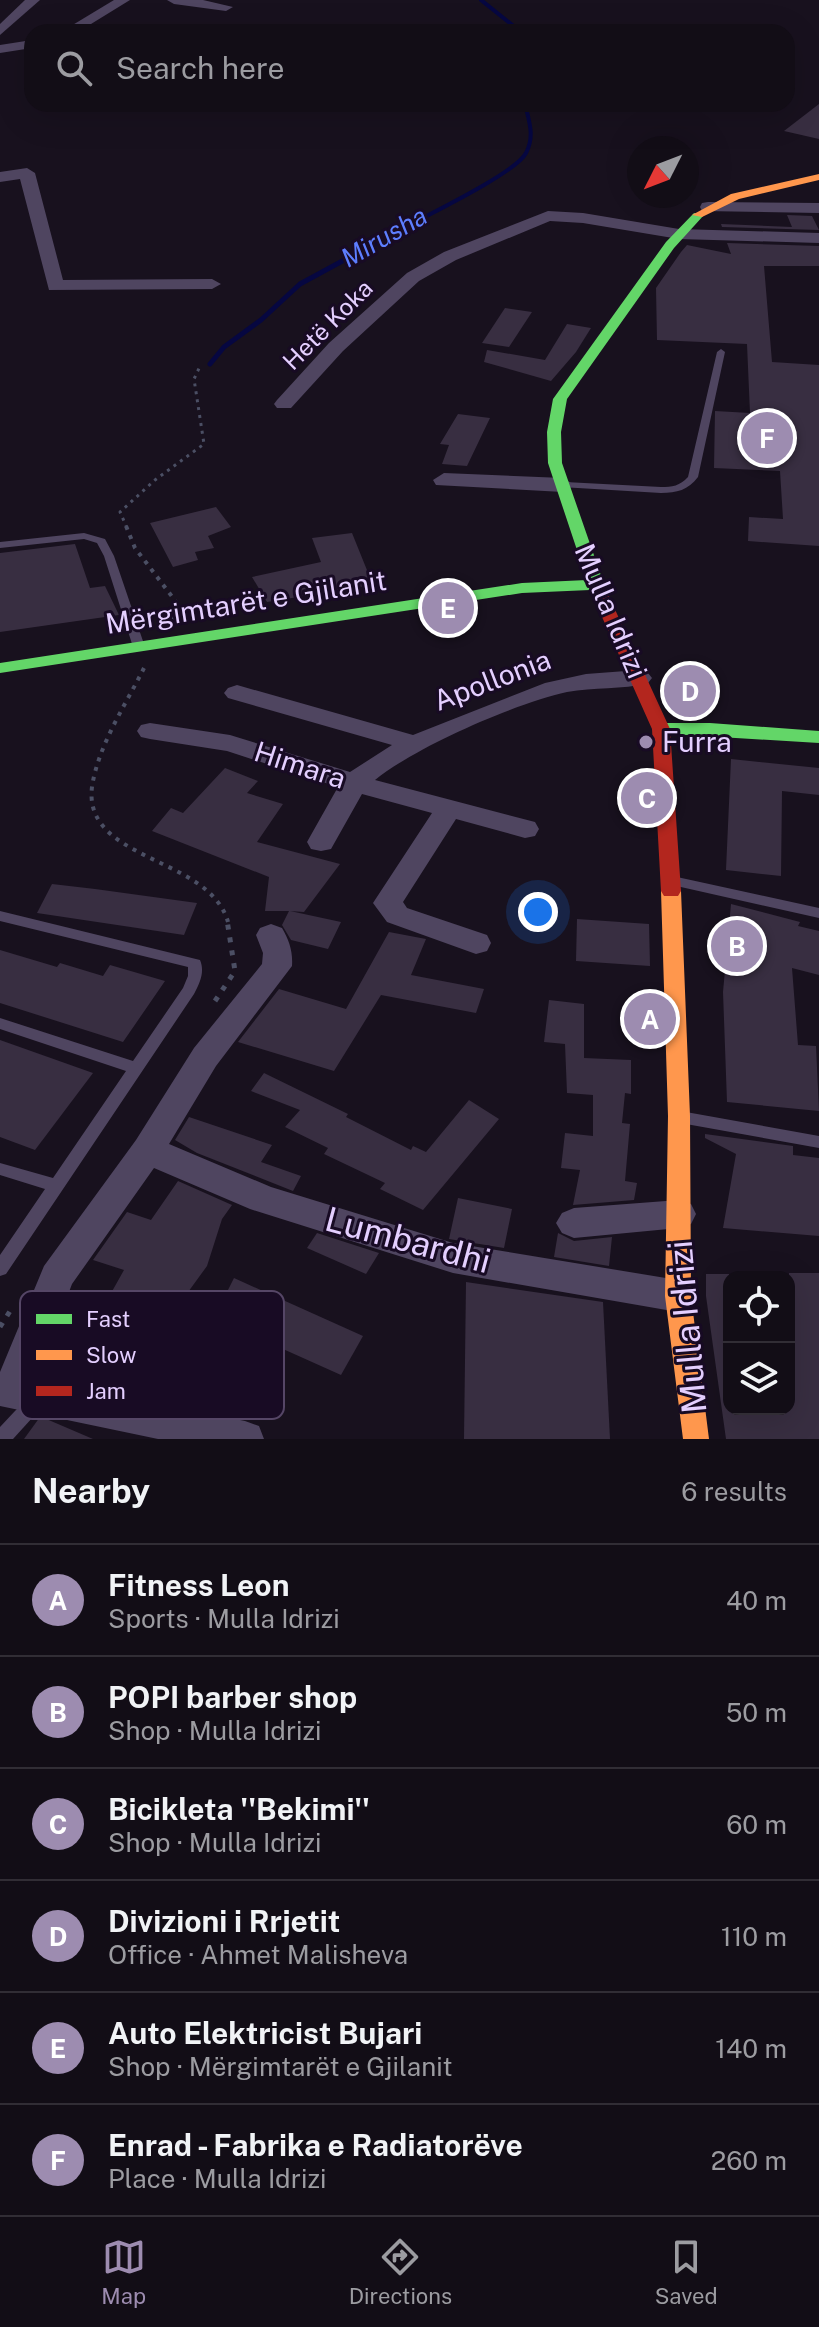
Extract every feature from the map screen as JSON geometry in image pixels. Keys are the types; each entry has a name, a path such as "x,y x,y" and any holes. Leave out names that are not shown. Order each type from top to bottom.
{"street":[{"path":"0,31 33,0"},
{"path":"82,24 123,0"},
{"path":"174,0 226,7"},
{"path":"0,49 24,45"},
{"path":"34,154 27,173 55,286 212,284"},
{"path":"0,177 27,173"},
{"name":"Mulla Idrizi","path":"696,1439 678,1296 679,1116 671,881 661,729 596,585 555,463 554,432 560,399 679,234 708,207 735,196 819,177"},
{"path":"708,207 819,208"},
{"name":"Hetë Koka","path":"284,404 336,347 413,277 450,256 533,222 560,215 679,234 819,238"},
{"path":"444,480 563,485"},
{"name":"Mërgimtarët e Gjilanit","path":"0,668 522,588 596,585"},
{"name":"Apollonia","path":"355,783 375,766 417,744 554,688 585,681 639,678"},
{"name":"Apollonia","path":"237,693 417,744"},
{"path":"661,729 710,729 819,737"},
{"name":"Himara","path":"150,731 230,743 355,783 525,829"},
{"path":"321,842 355,783"},
{"path":"448,810 388,903 397,915 476,943"},
{"path":"52,1291 57,1277 148,1150 205,1057 277,966 278,953 271,935"},
{"name":"Lumbardhi","path":"148,1150 262,1199 453,1258 678,1296"},
{"name":"Mulla Idrizi","path":"574,1223 679,1214"},
{"path":"146,1419 245,1439"}],"lane":[{"path":"563,485 661,490 680,489 688,484 693,477 721,352"},
{"path":"0,545 84,536 101,541 148,645"},
{"path":"671,881 819,913"},
{"path":"0,916 195,964 189,990 0,1269"},
{"path":"0,1023 136,1068"},
{"path":"679,1116 819,1142"},
{"path":"0,1169 56,1186"},
{"path":"1,1439 13,1392"}],"path":[{"path":"201,364 194,379 204,444 155,480 120,512 135,548 180,607 148,645 95,771 91,793 95,813 108,831 131,851 186,875 218,898 227,921 235,971"}],"building":[{"path":"819,104 819,139 784,131"},
{"path":"787,215 812,216 819,230 722,227 721,224 792,227"},
{"path":"727,243 819,246 819,266 764,266 772,362 819,365 819,546 748,541 749,517 783,519 780,471 714,468 715,411 750,413 747,344 657,340 656,288 681,252 687,245 731,254"},
{"path":"505,308 532,312 509,347 482,343"},
{"path":"567,324 591,328 576,352 551,381 484,362 487,350 545,360"},
{"path":"458,414 490,418 467,466 442,464 449,445 440,444"},
{"path":"216,507 231,527 208,536 214,548 195,552 198,560 173,567 150,523"},
{"path":"352,533 373,585 267,602 252,577 321,562 312,538"},
{"path":"75,544 90,588 105,586 119,615 0,632 0,553"},
{"path":"474,608 462,627 419,617"},
{"path":"731,759 819,768 819,795 782,791 781,876 726,870"},
{"path":"225,768 258,781 247,793 283,804 257,842 340,864 304,912 290,911 341,922 328,949 291,940 282,925 289,911 265,911 269,877 152,831 171,808 183,813"},
{"path":"52,884 197,903 184,935 37,913"},
{"path":"731,904 800,922 798,926 819,931 819,975 792,968 798,1045 816,1046 819,1111 727,1102 723,992"},
{"path":"577,919 649,924 650,966 576,961"},
{"path":"389,932 426,939 411,975 484,989 476,1013 381,995 334,1071 238,1042 279,989 346,1009"},
{"path":"0,950 57,967 60,963 103,976 110,965 165,981 123,1042 0,1003"},
{"path":"549,1000 584,1004 584,1058 631,1060 631,1094 625,1093 622,1123 630,1124 625,1181 637,1183 634,1200 573,1205 580,1170 561,1168 565,1133 593,1136 593,1095 567,1093 565,1044 544,1042"},
{"path":"0,1040 93,1073 35,1150 0,1137"},
{"path":"264,1073 348,1114 346,1117 411,1150 413,1146 426,1152 469,1100 499,1119 423,1210 380,1189 385,1183 324,1154 328,1148 285,1127 300,1110 251,1091"},
{"path":"189,1117 272,1145 261,1162 301,1176 293,1191 197,1153 175,1140"},
{"path":"705,1134 793,1146 793,1155 819,1158 819,1236 723,1228 736,1154 705,1138"},
{"path":"178,1181 232,1205 222,1219 207,1266 189,1291 112,1291 124,1270 93,1260 127,1212 151,1220"},
{"path":"458,1198 512,1209 504,1248 449,1239"},
{"path":"317,1233 379,1253 366,1274 307,1248"},
{"path":"558,1233 574,1241 612,1237 609,1266 554,1257"},
{"path":"795,1273 819,1273 819,1439 726,1439 706,1296 706,1274 723,1274 723,1415 795,1415"},
{"path":"234,1278 263,1291 228,1291"},
{"path":"466,1282 603,1302 610,1439 464,1439"},
{"path":"284,1300 363,1336 341,1375 284,1349"},
{"path":"39,1419 46,1419 93,1439 24,1439"}],"waterway":[{"name":"Mirusha","path":"481,0 511,24"},
{"name":"Mirusha","path":"402,229 449,205 519,161 530,141 527,112"},
{"name":"Mirusha","path":"210,364 224,347 261,320 300,284 405,227"}],"traffic: fast":[{"path":"598,590 555,463 554,432 560,399 670,245 698,215"},
{"path":"0,668 522,588 596,585"},
{"path":"661,729 710,729 819,737"}],"traffic: slow":[{"path":"698,215 735,196 819,177"},
{"path":"671,891 679,1116 678,1296 696,1439"}],"traffic: jam":[{"path":"598,590 661,729 671,891"}],"place":[{"name":"Enrad - Fabrika e Radiatorëve","path":"767,438"},
{"name":"Auto Elektricist Bujari","path":"448,608"},
{"name":"Divizioni i Rrjetit","path":"690,691"},
{"name":"Furra","path":"646,742"},
{"name":"Bicikleta ''Bekimi''","path":"647,798"},
{"name":"POPI barber shop","path":"737,946"},
{"name":"Fitness Leon","path":"650,1019"}]}
